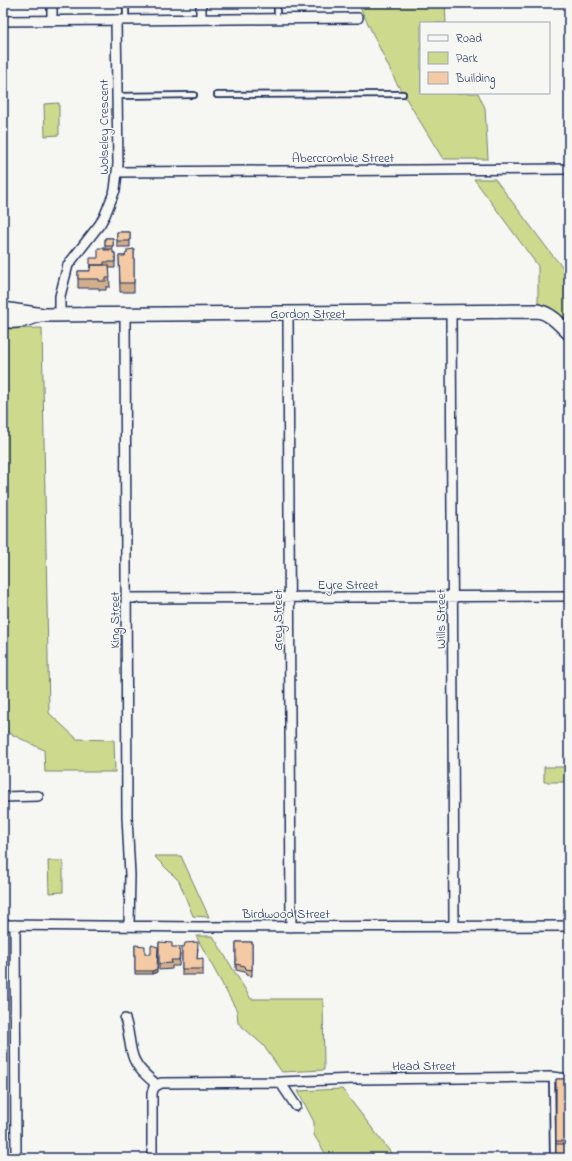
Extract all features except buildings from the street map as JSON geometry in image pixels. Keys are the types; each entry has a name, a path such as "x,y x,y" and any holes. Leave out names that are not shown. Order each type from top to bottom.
{"street":[{"path":"52,3 52,21"},
{"path":"201,3 201,20"},
{"path":"3,21 358,18"},
{"name":"Wolseley Crescent","path":"60,315 60,296 68,265 94,233 105,215 115,190 118,172 116,20"},
{"name":"Abercrombie Street","path":"118,172 569,169"},
{"name":"Gordon Street","path":"3,309 43,315 538,311 553,317 568,333"},
{"name":"Wills Street","path":"450,312 454,926"},
{"name":"Grey Street","path":"288,313 291,927"},
{"name":"King Street","path":"125,314 127,809 130,875 130,926"},
{"name":"Gordon Street","path":"3,320 19,321 43,315"},
{"name":"Eyre Street","path":"127,598 569,596"},
{"path":"3,797 38,796"},
{"name":"Birdwood Street","path":"3,925 291,927 569,926"},
{"path":"15,925 16,1158"},
{"path":"125,1019 134,1059 141,1069 157,1085 154,1087 152,1093 152,1158"},
{"name":"Head Street","path":"157,1085 165,1082 280,1082 355,1079 552,1077 569,1079"},
{"path":"280,1082 296,1106"}],"lane":[{"path":"126,3 126,20"},
{"path":"277,3 277,19"},
{"path":"217,95 403,94"},
{"path":"117,96 194,95"},
{"path":"552,1077 553,1158"}],"green space":[{"path":"358,3 445,3 446,22 420,22 420,94 478,94 485,108 488,159 443,159 396,82"},
{"path":"59,103 59,135 45,136 44,104"},
{"path":"474,179 495,179 553,256 569,274 569,322 564,317 538,306 538,266"},
{"path":"42,328 49,713 77,739 114,740 115,772 45,772 44,750 3,730 3,673 8,666 3,657 3,329"},
{"path":"544,767 569,767 569,782 544,782"},
{"path":"154,856 181,856 209,917 193,916 179,881"},
{"path":"48,861 63,861 63,892 49,893"},
{"path":"196,936 213,936 251,999 323,999 324,1070 282,1072 263,1045 238,1023 237,1011"},
{"path":"342,1089 395,1158 328,1158 314,1135 314,1122 298,1091"}]}
